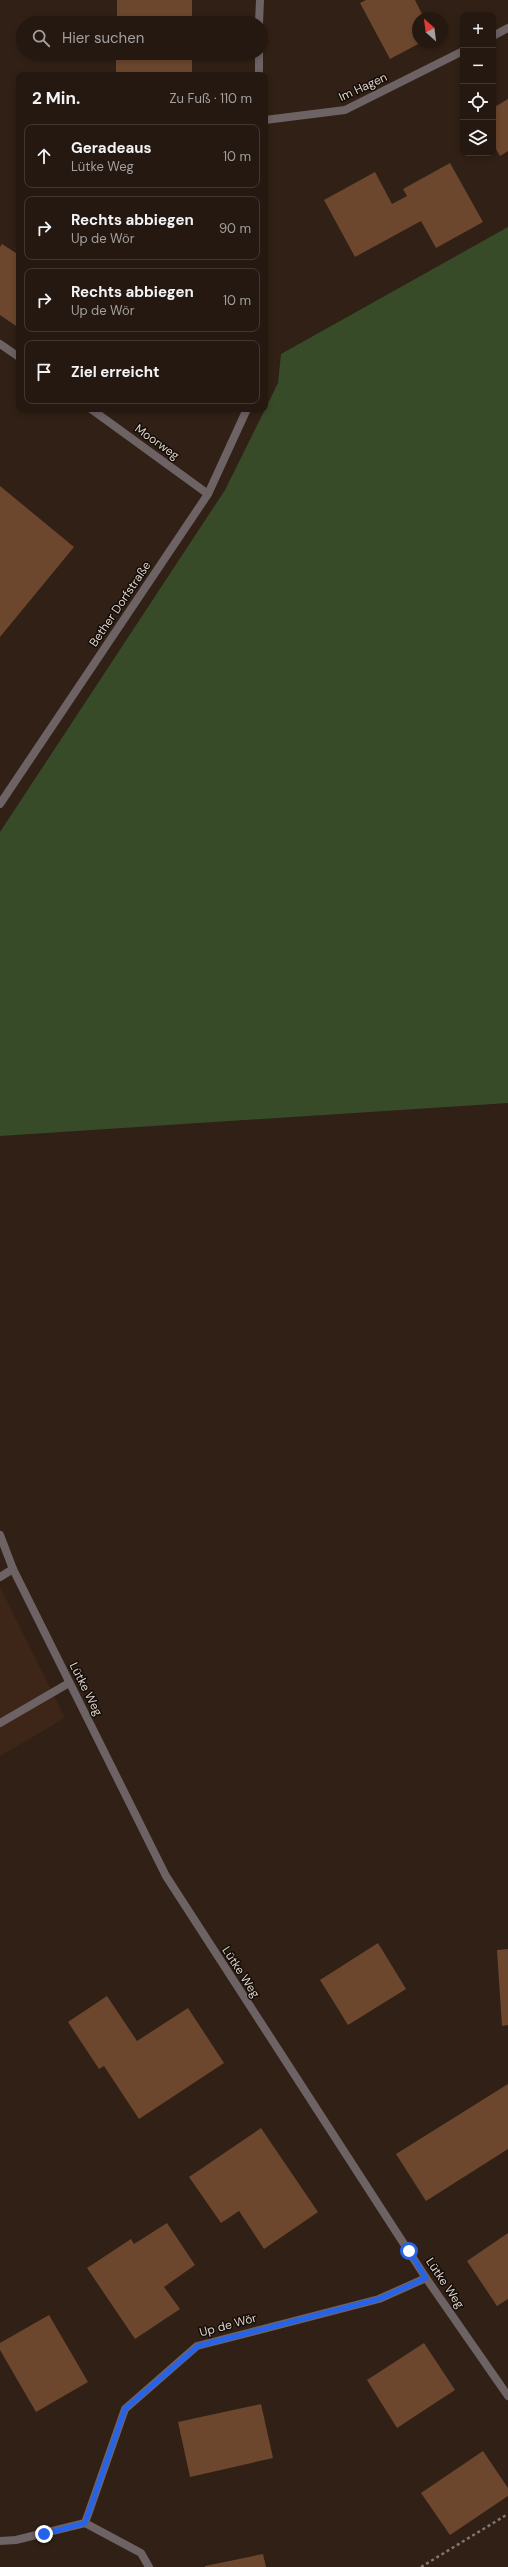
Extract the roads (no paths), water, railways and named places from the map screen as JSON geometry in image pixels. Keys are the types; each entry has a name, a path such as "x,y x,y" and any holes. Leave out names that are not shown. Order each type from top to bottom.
{"street":[{"path":"259,16 260,0"},
{"path":"496,34 508,28"},
{"name":"Im Hagen","path":"268,120 345,110 460,52"},
{"path":"259,60 259,72"},
{"path":"0,344 16,355"},
{"name":"Moorweg","path":"94,412 208,494"},
{"name":"Bether Dorfstraße","path":"0,804 208,494 246,412"},
{"name":"Lütke Weg","path":"0,1534 13,1569 166,1876 426,2278 508,2396"},
{"path":"0,1577 13,1569"},
{"path":"0,1723 69,1683"},
{"name":"Up de Wör","path":"85,2523 125,2409 198,2346 379,2299 426,2278"},
{"path":"0,2540 16,2540 85,2523 141,2553 149,2567"}]}
